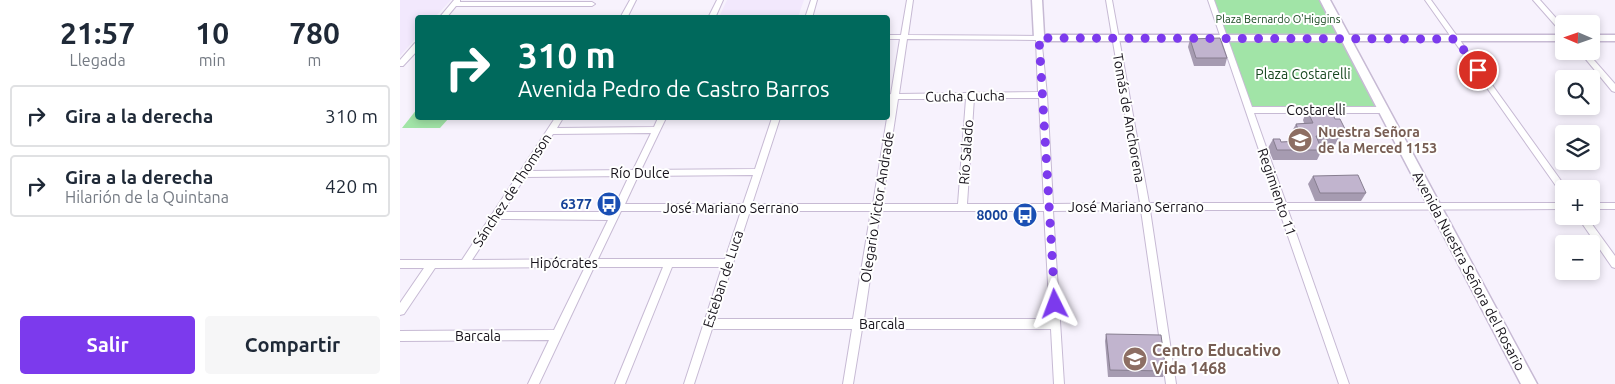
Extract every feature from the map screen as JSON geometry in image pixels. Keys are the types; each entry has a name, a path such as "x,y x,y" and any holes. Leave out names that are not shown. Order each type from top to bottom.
{"street":[{"path":"625,15 633,0"},
{"path":"712,15 720,0"},
{"path":"809,15 814,0"},
{"name":"Olegario Victor Andrade","path":"891,97 910,0"},
{"path":"1037,0 1059,384"},
{"name":"Tomás de Anchorena","path":"1109,0 1145,207 1171,384"},
{"name":"Regimiento 11","path":"1211,0 1344,384"},
{"name":"Avenida Nuestra Señora del Rosario","path":"1325,0 1529,384"},
{"path":"1428,0 1556,180"},
{"path":"1536,0 1555,21"},
{"path":"445,15 456,2 592,4"},
{"path":"890,37 1555,38"},
{"path":"1600,38 1615,38"},
{"path":"400,64 415,48"},
{"path":"1590,60 1615,89"},
{"name":"Cucha Cucha","path":"891,97 1043,95"},
{"name":"Río Salado","path":"962,208 970,96"},
{"name":"Costarelli","path":"1248,110 1383,110"},
{"name":"Sánchez de Thomson","path":"465,263 558,120"},
{"path":"533,384 661,120"},
{"name":"Esteban de Luca","path":"689,384 775,120"},
{"name":"Olegario Victor Andrade","path":"848,384 877,208 888,120"},
{"path":"550,131 656,130"},
{"name":"Río Dulce","path":"523,174 758,172"},
{"name":"José Mariano Serrano","path":"496,215 746,208 1282,205 1555,206"},
{"path":"1600,206 1615,206"},
{"path":"1587,225 1615,264"},
{"path":"620,384 668,263"},
{"name":"Hipócrates","path":"400,264 728,263"},
{"path":"400,310 432,264"},
{"name":"Barcala","path":"709,324 1056,324"},
{"name":"Barcala","path":"400,336 556,335"}],"shaded area":[{"path":"400,0 451,0 437,15 415,15 415,39 400,56"},
{"path":"727,0 804,0 799,15 720,15"}],"green space":[{"name":"Plaza Costarelli","path":"1211,0 1325,0 1383,110 1248,110"},
{"path":"415,112 415,120 447,120 440,128 402,128"}],"building":[{"path":"1220,38 1227,58 1196,58 1190,39"},
{"path":"1307,110 1331,110 1335,119 1340,119 1345,129 1337,129 1340,136 1316,136 1322,150 1277,150 1273,139 1280,139 1281,142 1303,141 1296,124 1313,123"},
{"path":"1358,175 1366,193 1320,193 1313,176"},
{"name":"Centro Educativo Vida 1468","path":"1106,334 1161,335 1166,371 1110,370"}],"place":[{"name":"Nuestra Señora de la Merced 1153","path":"1300,140"},
{"name":"6377","path":"609,204"},
{"name":"8000","path":"1025,215"},
{"name":"Centro Educativo Vida 1468","path":"1135,359"}],"route":[{"path":"1055,304 1039,38 1456,39 1478,70"}],"park label":[{"name":"Plaza Bernardo O'Higgins","path":"1278,19"}]}
